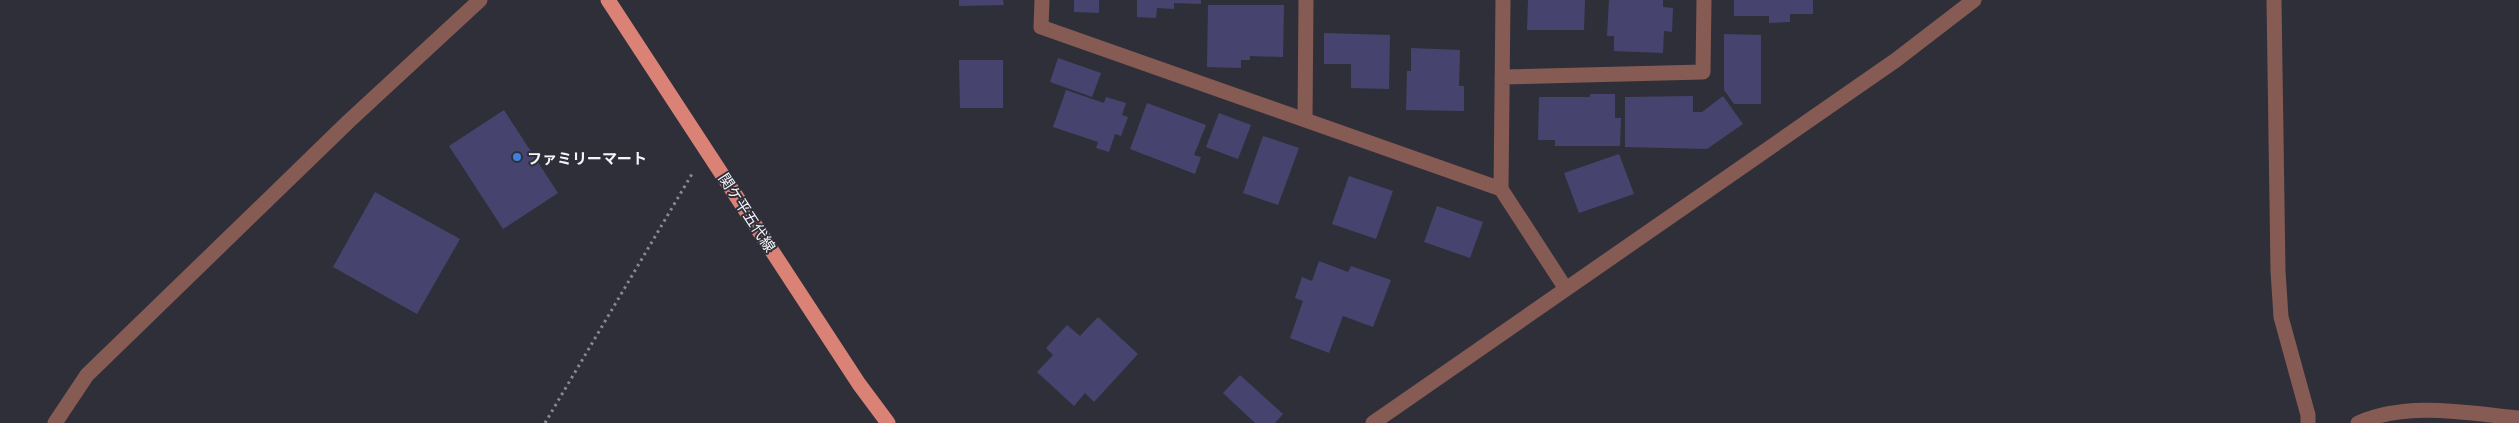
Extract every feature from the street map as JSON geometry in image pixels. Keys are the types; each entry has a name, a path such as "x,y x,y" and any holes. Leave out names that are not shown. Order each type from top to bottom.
{"main road":[{"name":"関ケ平五代線","path":"608,0 859,384 888,423"}],"street":[{"path":"55,423 88,375 349,121 480,0"},
{"path":"1042,0 1041,27 1501,189"},
{"path":"1305,120 1306,0"},
{"path":"1503,0 1501,189 1566,289"},
{"path":"1502,76 1703,72 1704,0"},
{"path":"1373,423 1896,60 1974,0"},
{"path":"2274,0 2278,272 2281,317 2308,415 2308,423"},
{"path":"2358,423 2373,416 2404,410 2519,418"}],"path":[{"path":"544,423 707,149"}],"building":[{"path":"959,0 1003,0 1004,5 959,6"},
{"path":"1074,0 1099,0 1099,13 1074,12"},
{"path":"1137,0 1201,0 1201,4 1174,3 1174,9 1157,8 1156,18 1137,17"},
{"path":"1528,0 1585,0 1584,30 1527,30"},
{"path":"1609,0 1663,0 1663,7 1673,8 1672,32 1664,31 1663,53 1614,51 1614,36 1607,36"},
{"path":"1734,0 1813,0 1813,14 1790,14 1790,22 1769,23 1769,16 1734,16"},
{"path":"1208,5 1284,5 1283,57 1250,56 1250,60 1241,60 1241,68 1207,67"},
{"path":"1324,33 1390,35 1389,89 1351,88 1351,64 1324,64"},
{"path":"1724,34 1761,35 1761,104 1734,104 1724,90"},
{"path":"1411,48 1460,50 1459,86 1464,86 1464,111 1406,110 1407,71 1411,71"},
{"path":"1058,58 1101,73 1092,97 1050,82"},
{"path":"959,60 1003,60 1003,108 960,108"},
{"path":"1066,90 1104,103 1106,97 1126,103 1122,115 1128,117 1121,136 1115,134 1109,152 1096,148 1098,142 1053,127"},
{"path":"1590,94 1615,94 1615,118 1621,118 1620,146 1555,146 1555,140 1538,140 1539,97 1590,97"},
{"path":"1693,96 1693,112 1702,112 1723,96 1743,124 1707,149 1625,147 1625,97"},
{"path":"1147,103 1206,125 1194,155 1201,157 1195,174 1130,149"},
{"path":"504,110 558,193 503,229 449,146"},
{"path":"1219,113 1251,125 1238,159 1206,147"},
{"path":"1263,136 1299,148 1278,205 1243,193"},
{"path":"1619,154 1634,194 1579,213 1564,173"},
{"path":"1349,176 1393,191 1376,239 1332,224"},
{"path":"375,192 460,239 417,314 333,267"},
{"path":"1437,206 1483,222 1470,258 1424,242"},
{"path":"1319,261 1348,272 1351,266 1391,280 1373,327 1343,316 1329,353 1290,338 1303,301 1295,298 1302,277 1312,281"},
{"path":"1098,317 1138,354 1094,402 1085,393 1074,406 1037,372 1053,355 1046,348 1067,325 1080,336"},
{"path":"1240,375 1283,414 1275,423 1255,423 1223,393"}],"place":[{"name":"ファミリーマート","path":"517,157"}]}
